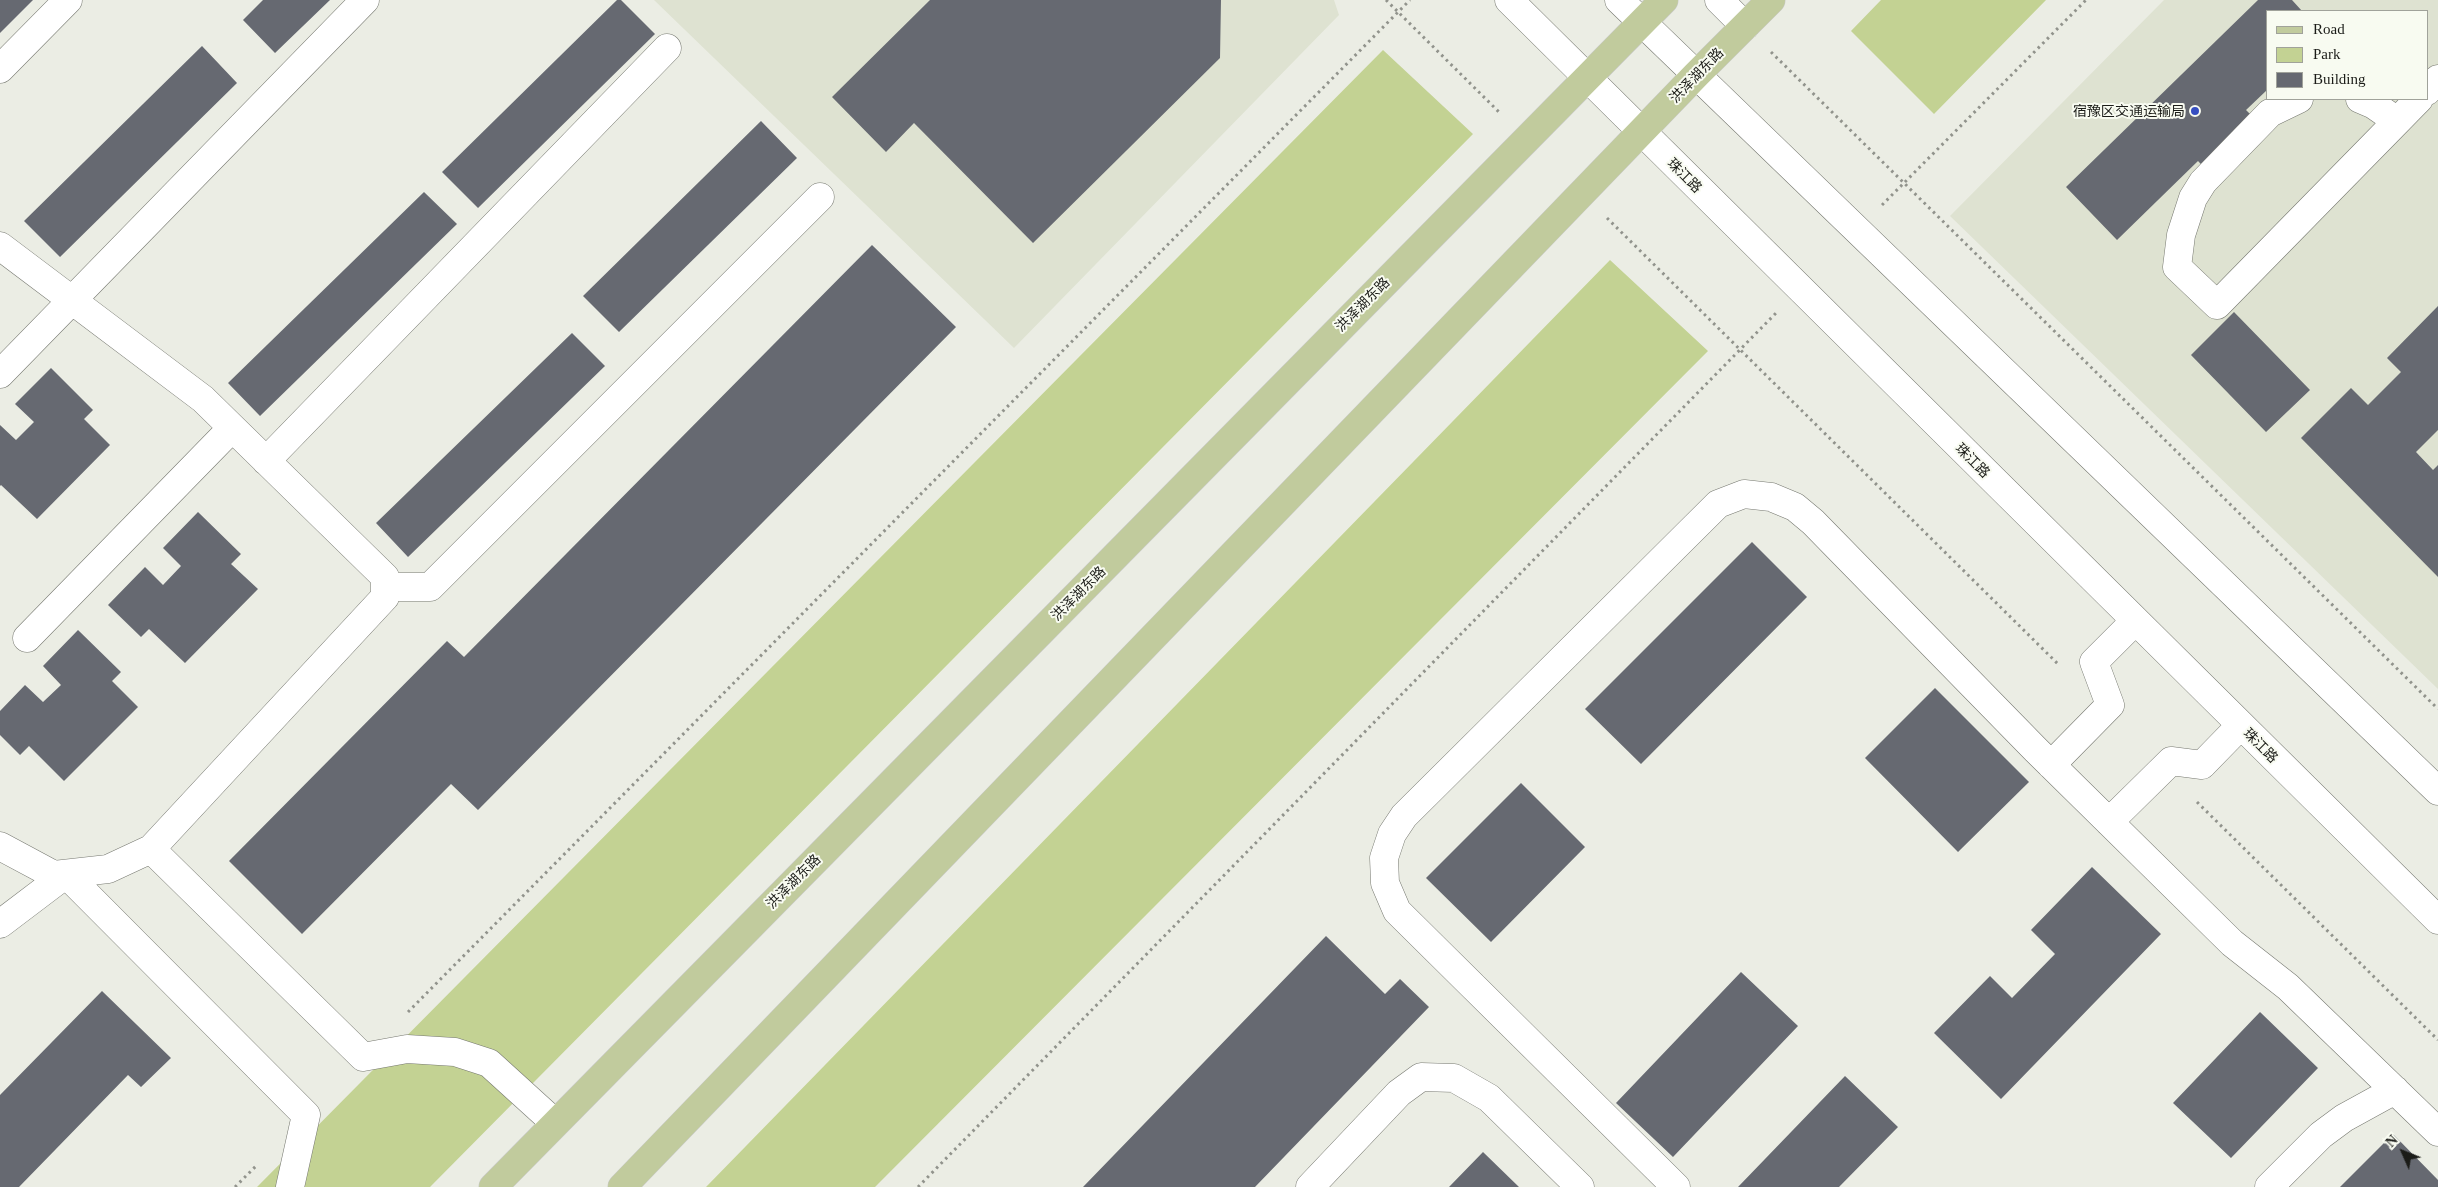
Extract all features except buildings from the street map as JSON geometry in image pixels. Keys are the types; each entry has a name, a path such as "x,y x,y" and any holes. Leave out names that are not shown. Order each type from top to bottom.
{"main road":[{"name":"洪泽湖东路","path":"493,1187 1586,76 1664,0"},
{"name":"洪泽湖东路","path":"622,1187 1583,194 1696,74 1771,0"}],"street":[{"path":"0,69 68,0"},
{"path":"0,374 365,0"},
{"name":"珠江路","path":"1509,0 2438,920"},
{"path":"1619,0 2438,790"},
{"path":"1718,0 1745,26"},
{"path":"266,461 667,48"},
{"path":"2428,90 2438,79"},
{"path":"2297,100 2270,113 2203,182 2193,198 2181,235 2177,267 2217,306 2418,100"},
{"path":"2363,100 2374,104 2397,121"},
{"path":"384,587 430,587 820,197"},
{"path":"0,246 203,399 385,577 385,597 151,849 108,868 54,875 0,846"},
{"path":"27,638 232,428"},
{"path":"1676,1187 1397,911 1385,883 1384,858 1392,834 1404,816 1718,504 1744,494 1771,497 1795,507 1813,522 2051,765 2232,943 2288,987 2438,1132"},
{"path":"2051,765 2110,705 2094,662 2135,621"},
{"path":"2109,822 2171,761 2202,765 2241,725"},
{"path":"151,849 363,1057 407,1049 455,1052 489,1063 555,1123"},
{"path":"0,924 66,874"},
{"path":"66,874 306,1115 290,1187"},
{"path":"1310,1187 1399,1093 1421,1077 1454,1078 1489,1098 1580,1187"},
{"path":"2269,1187 2321,1134 2344,1118 2395,1090"}],"path":[{"path":"1386,0 1526,138"},
{"path":"405,1015 1410,0"},
{"path":"1857,230 2086,0"},
{"path":"1745,26 2438,709"},
{"path":"1583,194 2063,669"},
{"path":"918,1187 1800,288"},
{"path":"2164,769 2438,1040"},
{"path":"235,1187 261,1161"}],"shaded area":[{"path":"654,0 1334,0 1339,15 1014,348"},
{"name":"宿豫区交通运输局","path":"2164,0 2438,0 2438,689 1950,216"}],"green space":[{"path":"1881,0 2046,0 1934,114 1851,31"},
{"path":"1383,50 1473,134 430,1187 257,1187"},
{"path":"1610,260 1708,351 875,1187 706,1187"}],"place":[{"name":"宿豫区交通运输局","path":"2195,111"}]}
